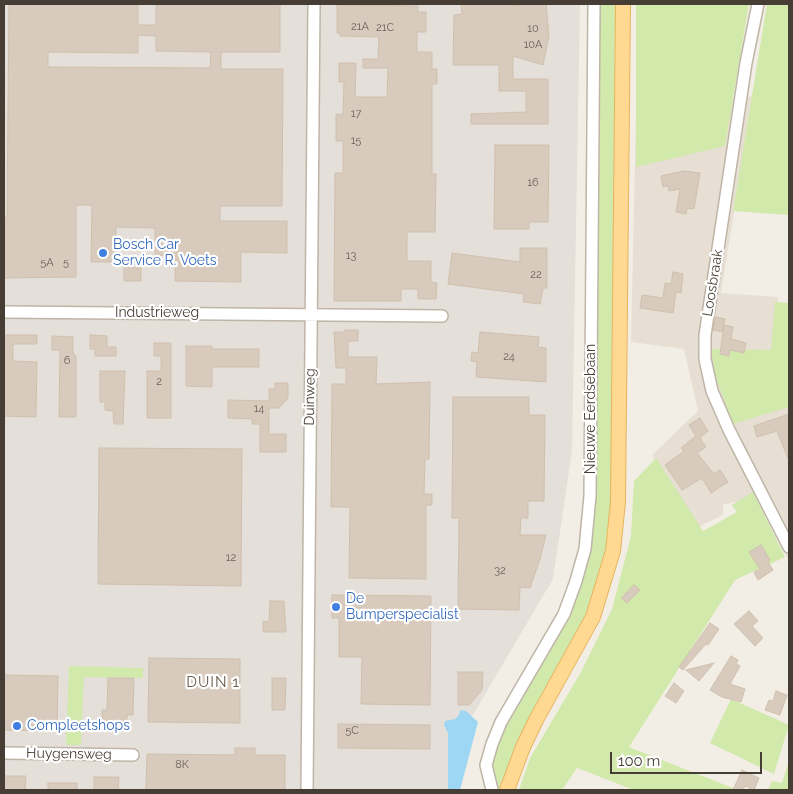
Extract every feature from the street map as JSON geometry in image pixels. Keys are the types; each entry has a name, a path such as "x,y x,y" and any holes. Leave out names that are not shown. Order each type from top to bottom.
{"main road":[{"name":"Nieuwe Eerdsebaan","path":"507,790 523,747 536,720 593,617 613,551 618,502 623,4"}],"street":[{"name":"Duinweg","path":"307,790 314,4"},
{"name":"Nieuwe Eerdsebaan","path":"492,790 486,765 492,744 501,722 564,614 576,582 585,549 590,496 594,4"},
{"name":"Loosbraak","path":"758,4 746,63 705,335 705,359 712,391 729,430 789,547"},
{"name":"Industrieweg","path":"4,312 442,316"},
{"name":"Huygensweg","path":"4,753 134,755"}],"shaded area":[{"path":"4,4 580,4 572,451 553,579 467,725 453,790 4,790"},
{"path":"753,96 721,293 778,297 774,349 789,350 789,562 758,496 723,505 723,515 696,528 652,455 698,411 684,349 631,342 636,114"}],"green space":[{"path":"598,4 617,4 612,503 605,560 586,620 522,734 501,790 498,790 489,772 491,757 509,717 566,622 581,586 591,543"},
{"path":"636,4 749,4 725,146 636,167"},
{"path":"767,4 789,4 789,215 733,211"},
{"path":"775,302 789,303 789,407 733,424 715,375 711,349 771,350"},
{"path":"656,458 703,531 737,512 732,505 753,492 785,557 735,580 629,747 738,790 634,790 577,768 562,790 519,790 530,758 581,672 612,609 631,536 634,481"},
{"path":"69,666 143,668 143,678 84,677 81,745 66,745"},
{"path":"731,699 789,725 774,774 710,743"},
{"path":"789,761 789,790 768,790 772,781 782,783"}],"water":[{"path":"460,710 466,711 478,722 460,790 448,790 448,733 444,725 445,721 455,719 459,715"}],"building":[{"path":"9,4 138,4 138,25 156,25 156,4 280,4 280,52 221,52 221,69 283,69 282,206 220,206 220,221 287,221 287,253 241,252 241,282 175,281 175,256 155,255 155,228 116,227 116,262 91,262 92,205 76,205 76,277 4,278 4,217 7,217","holes":["138,35 156,36 156,51 211,52 210,68 48,67 48,52 138,53"]},
{"path":"461,4 513,4 513,6 546,4 549,36 543,65 513,56 513,79 548,79 548,124 471,124 471,114 526,112 526,91 499,91 499,65 453,65 454,15 462,14"},
{"path":"337,5 418,6 418,12 426,12 426,32 417,32 417,52 432,52 432,69 437,69 437,84 432,84 432,174 436,174 435,232 407,232 407,261 431,261 431,282 437,283 436,299 418,299 418,289 401,289 401,301 334,301 335,173 343,173 343,141 336,141 336,114 343,115 344,82 339,82 339,63 356,63 355,97 387,97 388,68 363,68 363,59 378,59 379,37 340,36 340,33 337,33"},
{"path":"495,145 549,145 548,222 529,222 529,229 494,229"},
{"path":"684,171 700,173 694,209 687,208 686,214 676,212 680,189 669,191 668,186 663,187 661,176"},
{"path":"520,248 547,248 547,288 543,288 540,304 523,302 524,294 448,284 452,253 520,262"},
{"path":"124,267 141,268 141,281 124,281"},
{"path":"673,272 683,274 681,293 676,292 673,313 640,308 642,295 663,298 665,283 671,284"},
{"path":"716,317 725,319 722,332 713,330"},
{"path":"724,325 733,327 731,339 746,343 744,353 730,350 729,356 720,354"},
{"path":"345,330 358,330 358,341 348,341 348,357 377,357 376,384 430,382 429,459 425,459 424,494 432,494 432,505 426,505 426,579 349,578 350,507 331,507 332,384 346,384 346,368 336,368 334,332 345,332"},
{"path":"480,332 539,337 538,347 546,348 546,382 476,377 477,362 471,361 472,352 478,353"},
{"path":"4,335 37,335 37,344 13,344 13,361 37,362 36,417 4,416"},
{"path":"90,335 107,336 107,347 116,347 116,356 95,356 95,349 90,349"},
{"path":"52,336 73,337 73,353 76,356 76,417 59,417 60,350 52,350"},
{"path":"154,343 171,343 171,418 147,418 147,371 161,371 161,356 154,356"},
{"path":"186,346 212,346 212,349 259,349 259,367 212,367 212,387 186,386"},
{"path":"100,371 125,371 123,424 114,424 113,411 105,410 105,402 100,402"},
{"path":"275,383 288,383 288,398 279,408 269,408 269,434 286,434 286,452 260,452 260,424 252,424 252,419 228,418 228,400 269,401 269,389 275,389"},
{"path":"453,397 529,397 529,415 545,415 544,501 528,501 528,518 521,518 520,535 546,535 530,588 520,587 519,610 458,609 459,518 452,518"},
{"path":"789,414 789,461 777,431 757,437 754,426"},
{"path":"700,418 708,431 700,438 706,447 697,453 714,474 720,470 728,482 711,493 702,478 682,490 665,465 684,451 681,448 696,436 689,425"},
{"path":"99,448 242,449 241,586 98,584"},
{"path":"761,545 770,560 768,562 773,570 758,580 754,572 760,569 749,552"},
{"path":"634,585 640,590 627,603 621,598"},
{"path":"332,595 431,596 430,705 361,704 362,657 339,657 339,618 332,618"},
{"path":"270,601 284,601 286,632 263,632 263,621 269,622"},
{"path":"749,611 758,621 752,626 763,638 755,646 734,624"},
{"path":"710,623 719,629 708,645 706,644 683,670 679,667"},
{"path":"731,656 738,660 736,664 740,666 730,684 745,689 741,702 722,697 710,690"},
{"path":"149,658 240,659 240,723 148,722"},
{"path":"714,663 699,681 686,670"},
{"path":"458,672 483,672 482,690 469,705 458,705"},
{"path":"4,675 58,676 57,731 4,730"},
{"path":"108,678 134,678 133,715 127,715 127,731 102,731 102,710 107,710"},
{"path":"272,678 286,678 285,710 272,710"},
{"path":"674,683 684,691 676,703 665,696"},
{"path":"776,691 787,695 780,715 765,710 769,700 773,701"},
{"path":"338,724 430,725 430,749 338,748"},
{"path":"235,748 255,748 255,755 285,755 285,790 146,790 147,754 235,755"},
{"path":"742,770 759,778 754,790 745,786 743,790 733,790"},
{"path":"4,776 26,776 25,790 4,790"},
{"path":"94,777 119,777 118,790 94,790"},
{"path":"48,783 77,783 77,790 48,790"}],"place":[{"name":"Bosch Car Service R. Voets","path":"103,253"},
{"name":"De Bumperspecialist","path":"336,607"},
{"name":"Compleetshops","path":"17,726"}],"district":[{"name":"DUIN 1","path":"213,682"}]}
